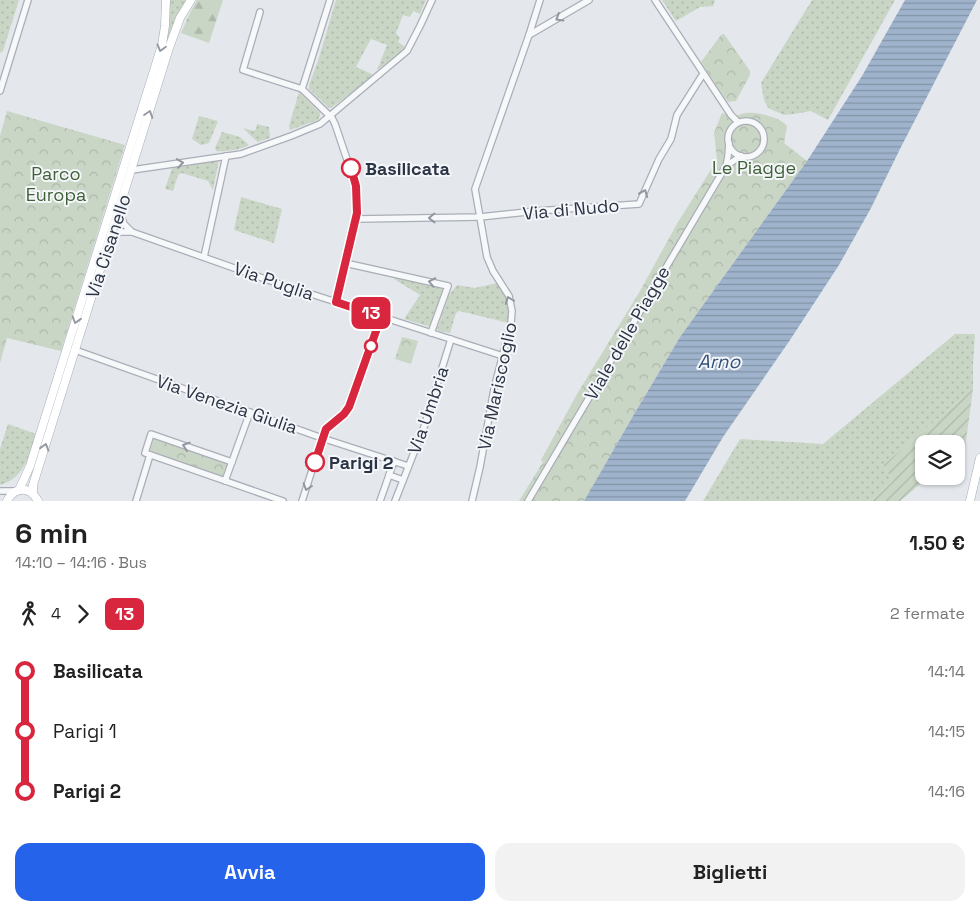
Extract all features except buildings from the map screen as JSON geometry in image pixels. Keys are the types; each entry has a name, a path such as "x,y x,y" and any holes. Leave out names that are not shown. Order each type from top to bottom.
{"main road":[{"name":"Via Cisanello","path":"18,491 33,457 162,45 166,0"},
{"name":"Via Cisanello","path":"33,494 37,472 173,37 180,18 191,0"},
{"path":"970,501 980,458"},
{"path":"6,501 11,494 18,491 28,491 38,501"}],"street":[{"path":"302,89 330,0"},
{"path":"132,170 248,152 320,124 407,51 432,0"},
{"name":"Via Mariscoglio","path":"472,501 494,388 511,323 512,309 509,296 493,271 487,257 476,187 540,0"},
{"path":"529,36 589,0"},
{"path":"655,0 703,74 731,115 738,122"},
{"path":"0,91 28,1"},
{"path":"260,12 243,70 302,89 330,116 337,129 355,183 358,208 336,302"},
{"name":"Via di Nudo","path":"356,219 480,217 639,204 671,139 677,115 703,74"},
{"path":"747,120 761,128 764,136 763,144 758,152 748,156 741,156 734,152 729,143 728,136 732,127 738,122 747,120"},
{"name":"Viale delle Piagge","path":"528,501 726,166 729,143"},
{"path":"204,257 226,156"},
{"name":"Viale delle Piagge","path":"726,166 741,156"},
{"path":"119,210 124,224 132,232"},
{"name":"Via Puglia","path":"111,236 120,232 132,232 271,281 503,356"},
{"path":"345,263 448,286 431,333"},
{"path":"302,501 322,438 328,427 348,410 381,317"},
{"name":"Via Umbria","path":"395,501 429,413 451,339"},
{"name":"Via Venezia Giulia","path":"75,350 322,438 408,466"},
{"path":"225,481 250,412"},
{"path":"232,462 151,434 145,453 283,501"},
{"path":"136,501 150,455"},
{"path":"380,501 394,461"},
{"path":"389,475 403,480"},
{"path":"0,491 18,491"}],"green space":[{"path":"0,0 19,0 3,51 0,53"},
{"path":"169,0 187,0 167,44 165,43"},
{"path":"197,0 223,0 209,43 181,33"},
{"path":"336,0 426,0 420,14 413,11 410,17 403,15 396,33 400,38 398,42 405,47 403,51 377,70 387,45 371,39 356,67 372,74 371,78 329,108 309,89 309,85"},
{"path":"662,0 715,0 713,6 700,7 676,21"},
{"path":"812,0 895,0 828,120 811,111 784,115 768,108 764,100 761,83"},
{"path":"724,34 750,71 750,75 736,101 728,102 701,62 721,35"},
{"path":"299,92 320,113 320,116 318,120 290,130 289,126"},
{"name":"Parco Europa","path":"7,111 125,145 61,351 7,338 0,363 0,136"},
{"name":"Le Piagge","path":"722,113 734,116 744,113 756,113 779,120 787,126 784,143 807,161 680,337 584,501 519,501 543,462 541,460 577,394 640,291 678,222 717,160 714,133"},
{"path":"199,116 218,121 209,143 201,145 192,139"},
{"path":"257,124 269,127 270,138 258,142 243,128 254,131"},
{"path":"222,132 240,137 249,145 233,150 216,151 215,148"},
{"path":"219,160 213,190 208,181 182,173 178,175 173,191 165,189 172,168"},
{"path":"241,197 282,209 274,243 234,230"},
{"path":"395,277 443,288 431,327 404,319 420,295 394,279"},
{"path":"497,283 504,292 507,302 509,323 459,311 456,313 450,333 437,329 449,295 457,285 475,288"},
{"path":"955,334 975,334 973,389 919,435 915,435 915,438 883,465 893,481 869,501 703,501 740,439 823,444"},
{"path":"402,337 418,341 411,364 395,359"},
{"path":"973,389 965,448 965,435 919,435"},
{"path":"8,424 36,434 28,458 21,471 8,482 0,485 0,449"},
{"path":"915,438 915,485 919,485 900,501 869,501 893,481 883,465"},
{"path":"154,439 227,464 223,476 150,451"}],"water":[{"name":"Arno","path":"905,0 977,0 871,208 839,265 723,437 685,501 584,501 680,337 807,161 862,76"}],"bus line":[{"name":"13","path":"315,462 326,429 348,410 381,317 336,302 357,213 356,186 351,168"}],"place":[{"name":"Basilicata","path":"351,168"},
{"name":"Parigi 2","path":"315,462"}]}
